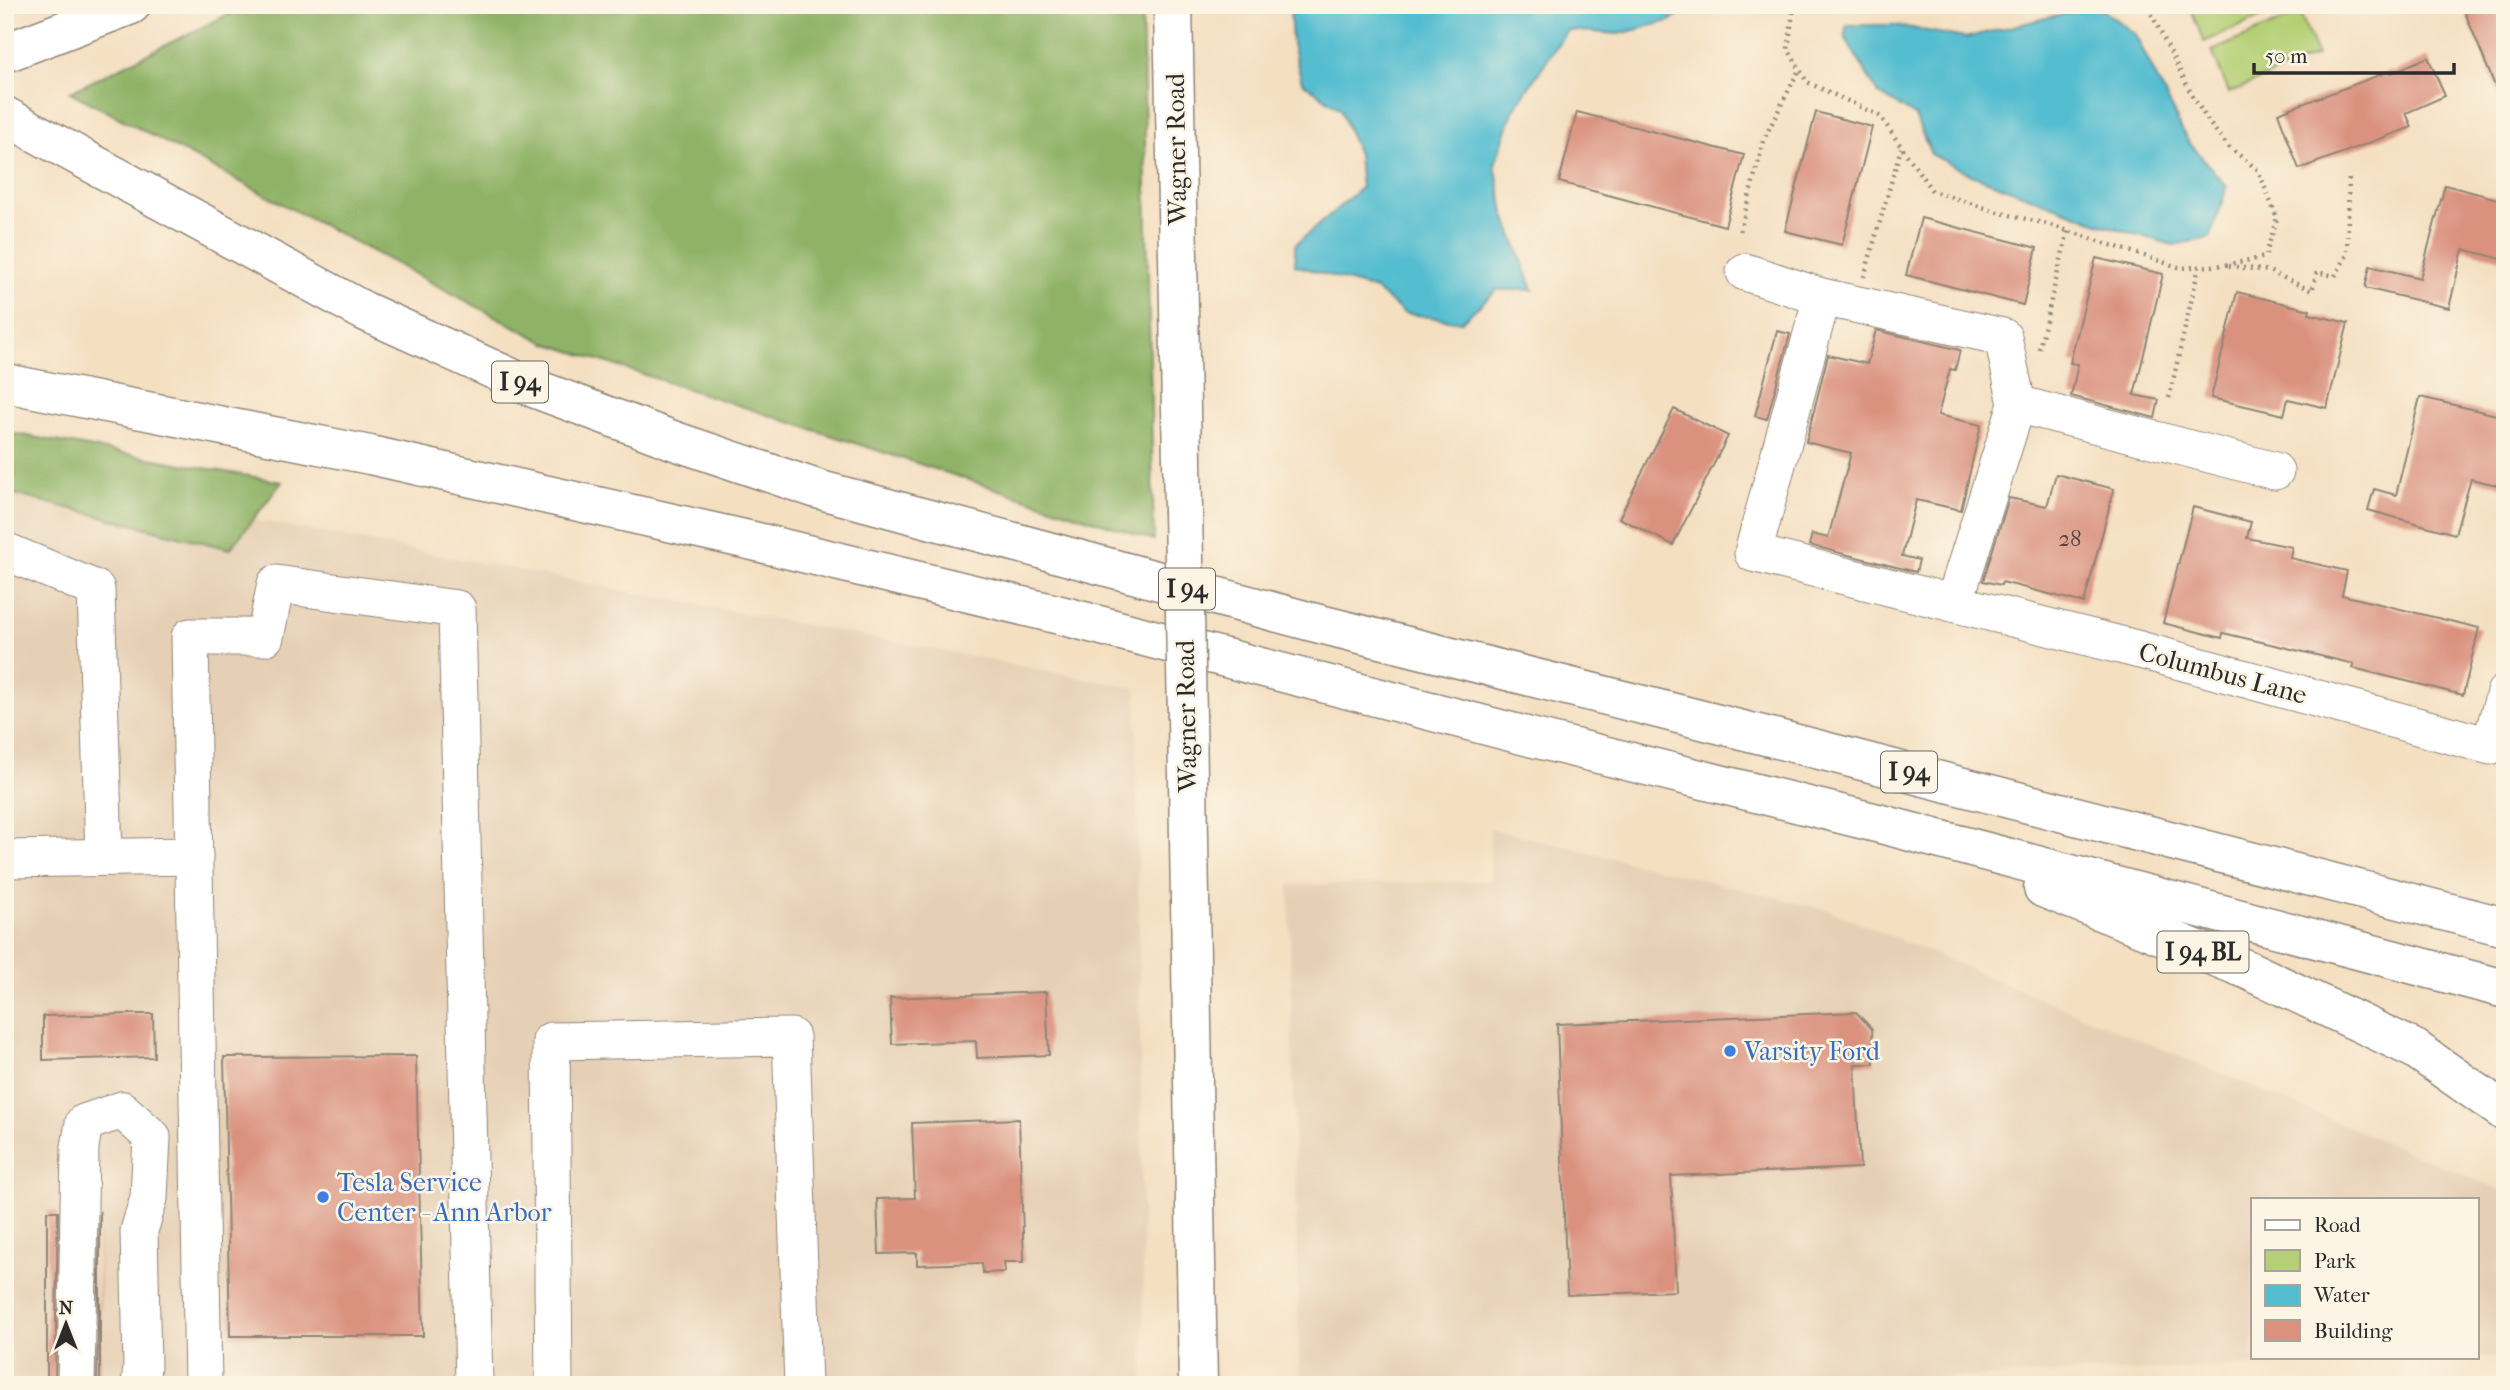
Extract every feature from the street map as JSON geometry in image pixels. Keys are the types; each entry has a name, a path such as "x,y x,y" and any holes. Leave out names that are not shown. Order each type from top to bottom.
{"main road":[{"path":"19,49 131,5"},
{"name":"Wagner Road","path":"1173,5 1198,1385"},
{"name":"I 94","path":"5,116 364,312 536,389 675,441 817,489 1312,622 1780,739 2505,927"},
{"name":"I 94","path":"5,383 370,455 753,541 1073,618 1535,738 1885,825 2505,989"},
{"name":"I 94 BL","path":"1885,825 2248,970 2415,1049 2505,1112"}],"street":[{"path":"1745,272 1822,297 2003,337 2017,404 1954,603"},
{"name":"Columbus Lane","path":"1822,297 1753,553 2152,653 2490,746 2505,693"},
{"path":"2017,404 2275,471"},
{"path":"5,551 96,589 104,858"},
{"path":"203,1385 190,637 265,637 276,584 457,609 474,1385"},
{"path":"5,859 194,856"},
{"path":"554,1385 551,1041 791,1037 803,1385"},
{"path":"76,1385 80,1147 84,1124 122,1110 152,1137 149,1198 139,1231 142,1366 140,1385"}],"path":[{"path":"1794,5 1788,49 1807,82 1880,116 1932,191 2181,268 2225,265 2265,257 2277,218 2258,170 2229,147 2210,124 2193,97 2147,5"},
{"path":"1740,231 1765,137 1799,69"},
{"path":"1863,284 1901,147"},
{"path":"2225,265 2269,271 2312,291 2317,272 2335,276 2347,255 2349,175"},
{"path":"2038,351 2068,231"},
{"path":"2169,398 2199,267"}],"shaded area":[{"path":"5,477 166,503 1136,688 1144,1385 5,1385"},
{"name":"Varsity Ford","path":"1490,828 1831,911 2505,1192 2505,1356 2478,1357 2478,1198 2251,1198 2251,1358 2454,1358 1765,1385 1300,1385 1289,885 1491,881"}],"green space":[{"path":"247,5 1142,5 1154,540 546,343 70,92"},
{"path":"2189,5 2288,5 2204,42"},
{"path":"2300,13 2317,55 2229,93 2212,51"},
{"path":"5,432 282,482 230,549 5,492"}],"water":[{"path":"1290,5 1695,5 1669,21 1619,34 1567,30 1513,111 1495,164 1504,213 1533,290 1497,290 1461,322 1404,313 1376,290 1295,265 1295,245 1361,188 1358,154 1340,109 1302,82 1292,44"},
{"path":"2099,7 2135,34 2187,140 2227,187 2210,238 2173,245 2101,224 1972,175 1931,154 1915,116 1878,93 1845,37 1847,25 1895,25 1965,38"}],"building":[{"path":"2462,5 2505,5 2505,108 2504,108"},
{"path":"2428,57 2445,96 2406,113 2412,127 2299,169 2278,113"},
{"path":"1577,112 1744,155 1725,226 1559,182"},
{"path":"1816,112 1872,127 1842,245 1785,231"},
{"path":"2445,185 2505,201 2505,260 2463,249 2449,308 2365,288 2370,266 2420,278"},
{"path":"1921,218 2037,248 2023,305 1906,275"},
{"path":"2096,258 2163,274 2134,395 2159,400 2155,418 2071,396 2078,364 2070,363"},
{"path":"2237,292 2310,310 2309,314 2348,323 2327,408 2288,399 2284,415 2211,398"},
{"path":"1876,330 1960,350 1955,370 1950,369 1938,415 1981,425 1961,510 1916,500 1902,556 1919,560 1916,572 1809,545 1812,534 1828,538 1851,453 1806,442 1828,355 1867,364"},
{"path":"1777,331 1790,334 1767,419 1755,416"},
{"path":"2420,397 2505,417 2505,487 2471,479 2455,534 2368,510 2374,489 2396,495"},
{"path":"1674,409 1728,436 1673,545 1619,518"},
{"path":"2056,474 2114,489 2084,603 2002,582 2001,585 1983,581 2009,498 2047,506"},
{"path":"2193,507 2251,522 2247,538 2292,547 2290,558 2347,571 2342,595 2479,628 2463,695 2353,668 2354,664 2223,633 2222,638 2163,623"},
{"path":"1046,992 1049,1055 977,1058 976,1041 892,1044 890,998"},
{"path":"1856,1012 1872,1029 1874,1064 1855,1064 1860,1168 1671,1176 1676,1291 1567,1295 1557,1024"},
{"path":"153,1014 154,1057 43,1060 43,1016"},
{"name":"Tesla Service Center - Ann Arbor","path":"416,1056 423,1336 230,1336 224,1057"},
{"path":"1019,1119 1024,1262 1004,1262 1005,1272 983,1273 982,1263 917,1265 917,1253 879,1254 877,1199 915,1198 912,1123"},
{"path":"47,1211 58,1211 55,1385 47,1385"},
{"path":"100,1211 100,1385 97,1385"}],"place":[{"name":"Varsity Ford","path":"1730,1051"},
{"name":"Tesla Service Center - Ann Arbor","path":"323,1197"}]}
